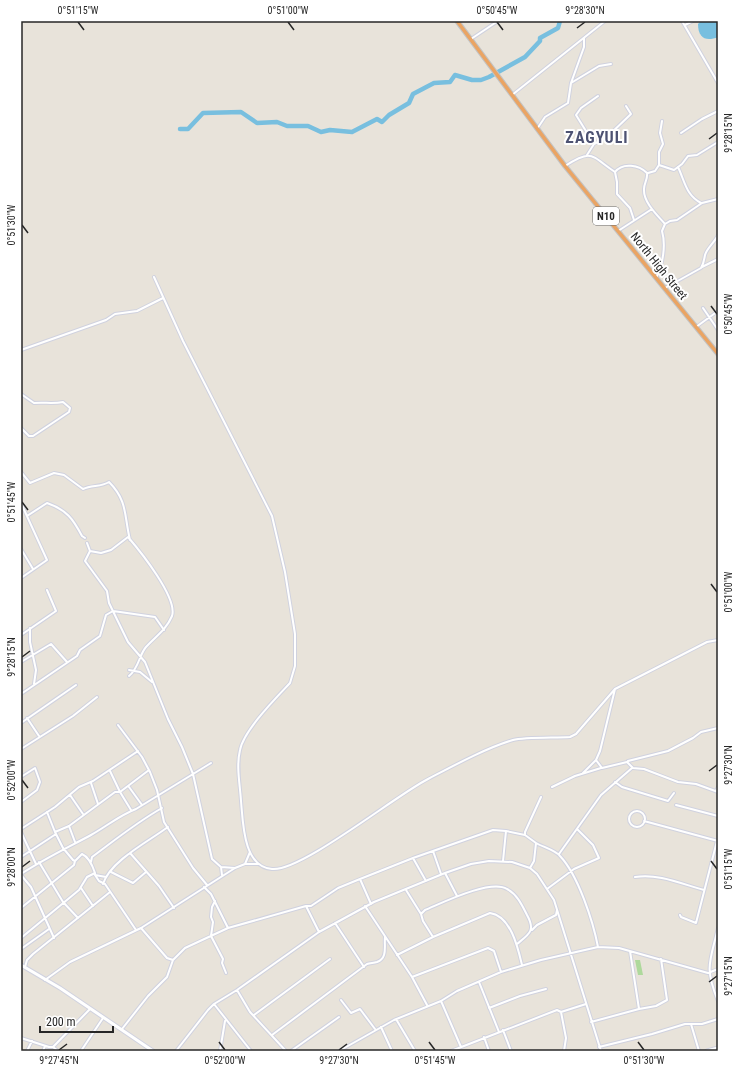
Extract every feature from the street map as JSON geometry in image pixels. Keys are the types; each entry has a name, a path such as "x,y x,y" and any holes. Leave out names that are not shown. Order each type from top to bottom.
{"highway":[{"name":"N10","path":"458,21 470,40"},
{"name":"North High Street","path":"470,40 565,166 718,354"}],"main road":[{"path":"21,965 91,1008 154,1051"},
{"path":"707,1051 718,1048"}],"street":[{"path":"470,40 498,21"},
{"path":"512,95 605,21"},
{"path":"682,21 718,83"},
{"path":"685,25 693,21"},
{"path":"537,130 545,117 568,103 571,83 583,53 584,37"},
{"path":"571,83 599,66 611,64"},
{"path":"594,144 576,115 581,108 598,96"},
{"path":"565,166 586,155 594,144 607,137 630,114 626,106"},
{"path":"681,133 702,119 718,111"},
{"path":"647,173 655,171 659,165 659,152 663,144 660,132 662,121"},
{"path":"659,165 672,170 678,167 688,156 696,155 718,142"},
{"path":"586,155 595,156 615,172 617,194 630,208 634,220"},
{"path":"615,172 620,167 629,166 642,168 647,173"},
{"path":"678,167 685,189 693,199 702,203"},
{"path":"647,173 644,189 646,198 652,209 666,224"},
{"path":"656,278 662,261 664,239 662,231 666,224 670,221 677,220 702,203 718,199"},
{"path":"618,231 652,209"},
{"path":"701,268 705,255 718,235"},
{"path":"665,288 718,260"},
{"path":"154,277 163,298 272,516 288,590 296,646 293,676 290,683 260,716 243,742 239,752 238,770 246,844 259,864"},
{"path":"21,350 106,320 115,314 137,311 163,298"},
{"path":"703,308 718,330"},
{"path":"696,327 718,311"},
{"path":"21,394 34,403 42,402 53,404 63,402 70,408 69,412 33,436 29,436 21,428"},
{"path":"21,472 30,483 52,473 64,475 83,489 91,485 104,485 110,482 118,492 125,506 125,517 131,541"},
{"path":"21,503 46,560 21,578"},
{"path":"27,516 47,503 66,512 72,518 82,536 85,538"},
{"path":"90,551 102,553 116,547 128,537 148,562 162,584 172,604 172,615 164,630 146,648 135,670 129,676"},
{"path":"87,543 90,551 85,561 107,591 108,600 128,642 142,658 150,672 193,774 212,859 221,867 235,868"},
{"path":"21,548 33,568"},
{"path":"21,635 56,611 47,590"},
{"path":"21,694 67,662 100,636 107,613 113,611 156,617 164,630"},
{"path":"30,628 29,635 36,670 34,684"},
{"path":"46,980 76,959 141,928 235,868 245,864 259,864 272,870 282,869 331,842 427,780 495,747 514,740 570,737 576,734 615,689 707,642 718,640"},
{"path":"21,662 52,644 67,662"},
{"path":"129,670 135,670 153,682"},
{"path":"21,723 76,685"},
{"path":"583,773 596,760 602,746 615,689"},
{"path":"21,749 39,736 73,716 97,697"},
{"path":"27,718 39,736"},
{"path":"118,725 138,751 149,770 162,808 162,819 211,894 228,928"},
{"path":"552,787 583,773 668,750 694,738 701,732 718,728"},
{"path":"21,829 70,796 79,787 91,783 138,751"},
{"path":"596,760 602,768"},
{"path":"628,762 632,768"},
{"path":"54,938 34,897 30,885 21,874 63,848 142,805 211,763"},
{"path":"21,777 36,768 40,782 37,790 21,802"},
{"path":"559,854 601,795 632,768 644,769 678,782 696,784 717,791 718,787"},
{"path":"21,857 55,833 69,826 83,814 116,792 120,792 129,787 149,770"},
{"path":"110,771 131,810"},
{"path":"615,782 622,787 668,802 674,793"},
{"path":"91,783 98,804"},
{"path":"129,787 142,805"},
{"path":"70,796 83,814"},
{"path":"525,835 527,826 532,820 541,797"},
{"path":"676,806 718,816"},
{"path":"91,862 92,857 120,835 148,815 162,808"},
{"path":"47,812 55,833 63,848 75,861"},
{"path":"638,812 643,815 644,821 641,826 635,827 630,823 629,818 633,813 638,812"},
{"path":"644,821 718,841 696,923 681,917 680,914"},
{"path":"69,826 75,842"},
{"path":"103,884 110,872 130,853 168,826"},
{"path":"547,889 572,871 599,858 593,845 577,829"},
{"path":"122,1029 143,1002 167,977 173,960 185,948 228,928 306,906 311,906 338,888 413,858 493,830 525,835 536,843 559,854 572,871 595,932 598,947"},
{"path":"504,861 506,831"},
{"path":"21,832 36,864"},
{"path":"530,868 534,861 536,843"},
{"path":"245,864 250,851"},
{"path":"433,851 441,874"},
{"path":"130,853 159,886 174,908"},
{"path":"21,908 74,865 75,861 82,854 91,862 95,874 110,892 136,930"},
{"path":"413,858 426,881"},
{"path":"176,1051 214,1004 237,990 319,932 365,906 441,874 480,862 504,861 521,864 530,868 547,889 558,909 570,954 601,1051"},
{"path":"39,862 53,882 64,902 78,918"},
{"path":"221,867 222,875"},
{"path":"110,872 133,882 146,872"},
{"path":"445,873 458,897"},
{"path":"21,938 45,920 81,888 87,877 95,874 106,877"},
{"path":"635,877 651,876 663,878 704,890"},
{"path":"360,879 370,904"},
{"path":"421,914 425,910 489,886 505,888 522,905 532,922 531,930"},
{"path":"81,888 93,906"},
{"path":"406,890 421,914 423,921 434,937"},
{"path":"25,967 28,958 110,892"},
{"path":"214,901 211,917 213,922 211,936 223,959 222,963 226,973"},
{"path":"306,906 319,932"},
{"path":"365,906 412,977 427,1005"},
{"path":"517,944 537,925 556,915 558,909"},
{"path":"397,955 490,913 502,919 517,944 522,965"},
{"path":"335,923 364,967"},
{"path":"141,928 172,963"},
{"path":"718,928 711,953 708,972 718,1001"},
{"path":"21,949 49,929"},
{"path":"272,1035 369,963 377,962 383,957 385,951 385,937"},
{"path":"339,1051 381,1026 427,1005 441,1001 501,972 522,965 598,947 620,948 708,972 718,969"},
{"path":"412,977 488,948 494,951 501,972"},
{"path":"630,951 639,1009"},
{"path":"168,959 173,960"},
{"path":"254,1015 330,959"},
{"path":"591,1022 656,1006 667,1000 661,959"},
{"path":"479,982 499,1032"},
{"path":"489,1008 520,996 546,989"},
{"path":"237,990 254,1015 286,1051"},
{"path":"341,1000 351,1013 360,1009 375,1029"},
{"path":"441,1001 461,1047"},
{"path":"214,1004 225,1020 251,1051"},
{"path":"451,1051 557,1010 561,1012 586,1004"},
{"path":"53,1047 91,1008"},
{"path":"561,1012 566,1038 564,1051"},
{"path":"81,1051 104,1017"},
{"path":"291,1051 339,1017"},
{"path":"396,1019 415,1051"},
{"path":"599,1047 685,1024 702,1024 718,1019"},
{"path":"220,1051 222,1031 225,1020"},
{"path":"691,1024 699,1051"},
{"path":"381,1026 392,1051"},
{"path":"503,1030 511,1051"},
{"path":"484,1037 489,1051"},
{"path":"21,1038 45,1046 53,1047 58,1051"},
{"path":"27,1051 32,1041"},
{"path":"43,1051 45,1046"}],"green space":[{"path":"635,960 640,960 643,975 638,975"}],"water":[{"path":"701,21 718,21 718,37 706,39 701,36 698,29 698,24"}],"waterway":[{"path":"180,129 188,129 203,113 241,112 257,123 277,122 287,126 308,126 321,132 330,130 352,132 377,119 382,122 389,115 409,103 413,94 434,83 450,82 455,75 472,80 481,80 489,77 525,57 540,41 540,38 558,28 560,21"}],"district":[{"name":"ZAGYULI","path":"597,137"}]}
